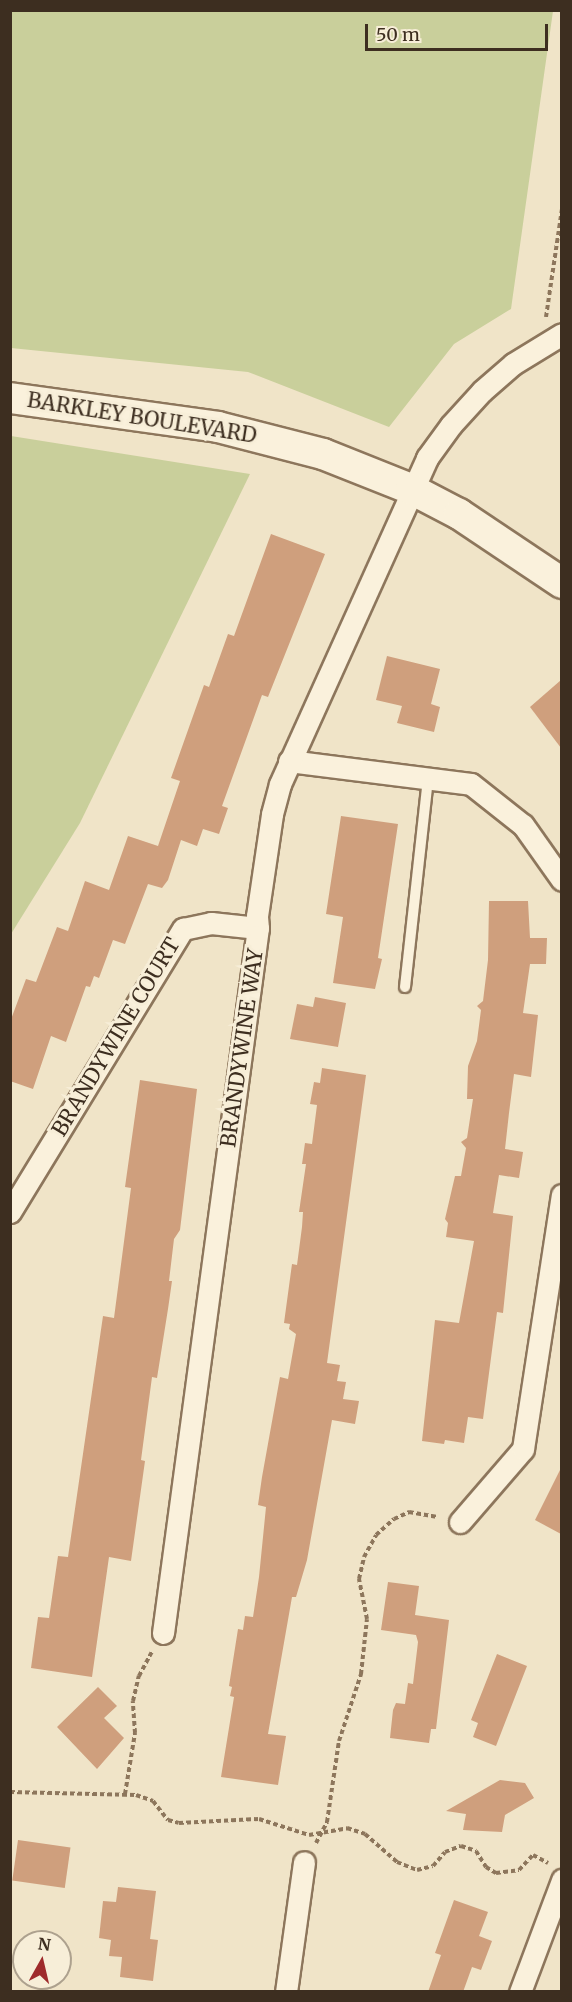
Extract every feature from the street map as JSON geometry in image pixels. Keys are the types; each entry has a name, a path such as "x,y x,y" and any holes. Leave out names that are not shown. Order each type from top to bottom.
{"main road":[{"name":"BARKLEY BOULEVARD","path":"10,398 218,427 271,438 332,457 411,489 494,535 561,584"}],"street":[{"name":"BRANDYWINE WAY","path":"163,1633 272,814 289,761 411,489 451,425 482,391 542,345 561,334"},
{"path":"289,761 471,784 523,825 561,879"},
{"name":"BRANDYWINE COURT","path":"10,1212 183,929 211,923 258,928"},
{"path":"460,1521 523,1449 561,1195"},
{"path":"286,1992 304,1862"},
{"path":"520,1992 557,1873"}],"lane":[{"path":"405,987 428,779"}],"path":[{"path":"542,345 561,208"},
{"path":"304,1862 327,1822 339,1741 361,1674 367,1619 359,1579 367,1549 388,1524 409,1512 460,1521"},
{"path":"125,1794 135,1733 133,1701 139,1676 163,1633"},
{"path":"10,1792 125,1794 153,1801 173,1822 259,1819 290,1832 321,1835 355,1829 397,1862 417,1870 433,1866 445,1852 461,1846 476,1851 486,1867 496,1874 519,1870 532,1855 557,1873"}],"green space":[{"path":"11,10 553,11 511,309 454,344 389,427 248,372 11,348"},
{"path":"11,436 250,474 80,823 11,934"}],"building":[{"path":"271,534 325,554 268,697 262,695 222,806 228,808 219,834 203,829 197,846 181,840 168,880 162,888 148,884 125,944 113,940 99,978 94,976 90,987 86,986 66,1042 51,1036 33,1089 10,1081 10,1022 26,979 36,982 57,927 68,931 85,881 109,890 128,836 158,846 180,781 171,778 204,685 209,687 228,634 234,636"},
{"path":"387,656 440,669 431,704 440,707 434,732 397,723 402,706 376,700"},
{"path":"561,680 561,748 530,707"},
{"path":"341,816 398,824 378,958 382,959 375,989 333,983 343,917 326,914"},
{"path":"489,901 528,901 530,938 547,938 546,964 530,964 523,1013 538,1015 531,1077 514,1074 509,1113 505,1149 523,1152 519,1178 499,1175 493,1213 513,1216 503,1313 497,1312 483,1419 468,1417 464,1443 445,1440 444,1444 422,1441 435,1320 459,1323 474,1241 446,1237 448,1223 445,1219 455,1176 461,1176 466,1148 461,1142 467,1138 473,1099 467,1099 468,1066 477,1041 481,1010 477,1006 483,1001 488,960"},
{"path":"315,997 346,1003 338,1047 290,1039 297,1004 313,1007"},
{"path":"322,1068 366,1075 327,1363 340,1365 337,1381 346,1382 343,1399 359,1401 355,1424 332,1420 307,1560 296,1597 292,1597 268,1734 286,1736 278,1785 221,1777 234,1697 230,1696 232,1687 229,1686 238,1629 243,1630 245,1616 253,1617 259,1577 266,1507 258,1505 262,1477 280,1377 288,1379 296,1334 289,1329 290,1324 284,1323 292,1264 297,1265 302,1227 303,1212 299,1212 306,1164 302,1164 305,1143 312,1144 317,1105 310,1104 314,1082 320,1083"},
{"path":"140,1080 197,1089 180,1230 174,1239 168,1309 157,1378 152,1377 141,1460 145,1461 131,1561 109,1557 92,1677 31,1668 38,1617 49,1618 58,1556 68,1557 103,1316 114,1318 131,1188 125,1187"},
{"path":"561,1468 561,1534 535,1520"},
{"path":"388,1582 419,1586 415,1615 449,1620 436,1729 431,1729 429,1743 390,1738 393,1710 396,1703 405,1704 408,1683 413,1684 418,1642 416,1635 381,1630"},
{"path":"497,1654 527,1666 496,1746 473,1737 478,1723 471,1720"},
{"path":"98,1687 117,1706 104,1718 124,1738 97,1769 57,1727"},
{"path":"500,1780 525,1783 534,1798 505,1815 502,1832 463,1830 466,1814 446,1811"},
{"path":"18,1840 70,1847 65,1888 12,1881"},
{"path":"118,1887 156,1891 150,1939 158,1940 153,1981 120,1977 122,1957 109,1956 111,1940 99,1938 103,1901 116,1902"},
{"path":"454,1900 488,1912 479,1936 492,1941 481,1970 472,1967 463,1992 428,1992 441,1955 435,1953"}]}
